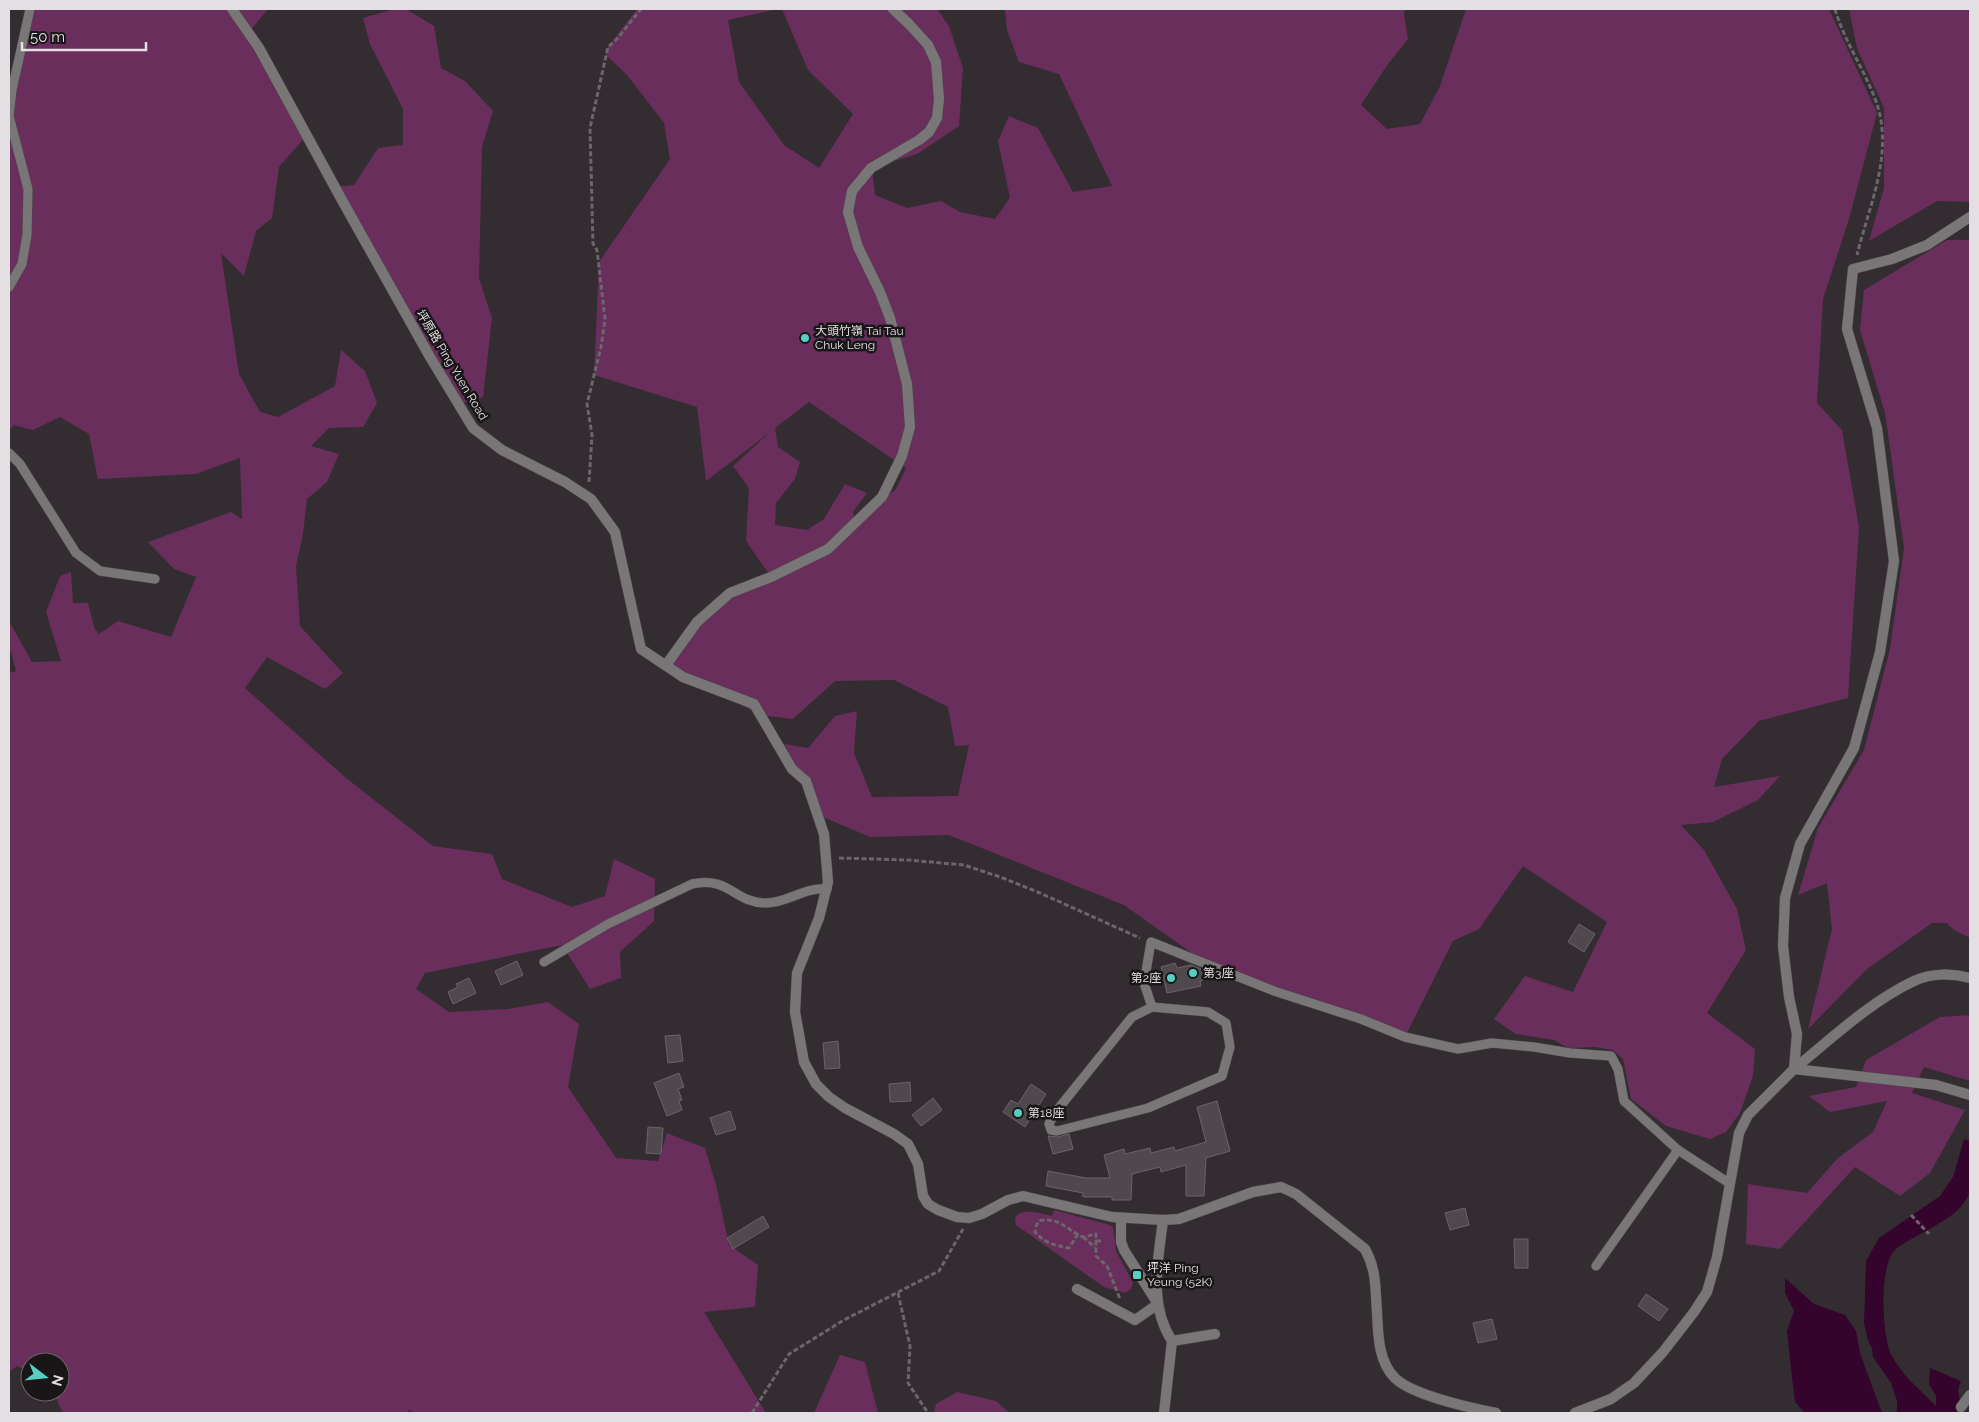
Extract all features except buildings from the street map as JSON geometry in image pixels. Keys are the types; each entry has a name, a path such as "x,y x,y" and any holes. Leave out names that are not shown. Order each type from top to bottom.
{"street":[{"name":"坪原路 Ping Yuen Road","path":"232,9 259,48 430,357 473,428 502,450 565,482 588,497 615,532 641,649 683,677 754,704 792,770 806,781 824,834 826,859 826,889 820,918 800,964 796,982 796,1020 807,1069 816,1084 836,1102 894,1134 908,1144 918,1164 923,1196 928,1204 944,1213 970,1218"},
{"path":"666,666 697,622 730,593 771,576 828,548 882,497 902,456 910,427 907,384 890,318 880,292 858,248 848,212 852,191 871,168 919,140 929,132 937,118 939,99 936,62 928,45 893,9"},
{"path":"1794,1069 1797,1034 1789,997 1783,946 1785,898 1800,844 1854,748 1880,652 1894,561 1877,428 1847,329 1853,269 1892,258 1927,245 1970,217"},
{"path":"1575,1413 1611,1399 1634,1383 1663,1352 1707,1292 1717,1257 1729,1183 1740,1133 1748,1115 1794,1069 1873,1005 1914,981 1945,974 1970,978"},
{"path":"1794,1069 1936,1085 1970,1095"},
{"path":"970,1218 978,1216 1013,1198 1023,1196 1121,1218 1179,1219 1253,1192 1281,1187 1296,1194 1365,1249 1375,1275 1379,1340 1385,1361 1394,1378 1421,1393 1496,1413"},
{"path":"1121,1218 1121,1242 1124,1250 1158,1304"},
{"path":"1163,1220 1156,1280 1158,1304 1172,1341 1164,1413"},
{"path":"1077,1289 1135,1320 1158,1304"},
{"path":"1172,1341 1215,1334"},
{"path":"1961,1407 1970,1395"}],"lane":[{"path":"9,288 22,264 27,235 28,189 9,116 12,90 30,9"},
{"path":"9,453 20,464 76,553 100,571 155,579"},
{"path":"544,962 608,924 692,884 715,882 750,901 766,903 778,901 810,889 826,889"},
{"path":"1152,1007 1144,983 1151,942 1274,991 1361,1019 1405,1038 1458,1049 1492,1043 1611,1056 1618,1069 1624,1101 1678,1150 1729,1183"},
{"path":"1152,1007 1208,1012 1226,1023 1230,1047 1222,1076 1148,1108 1057,1131 1051,1130 1049,1124 1054,1114 1132,1016 1152,1007"},
{"path":"1596,1266 1678,1150"}],"path":[{"path":"588,497 592,435 587,404 606,319 597,250 594,244 590,128 608,47 617,39 641,9"},
{"path":"1835,9 1850,49 1874,96 1884,130 1882,168 1853,269"},
{"path":"826,859 869,858 964,865 1033,890 1151,942"},
{"path":"1911,1215 1929,1234"},
{"path":"752,1413 789,1354 844,1320 940,1271 970,1218"},
{"path":"1078,1234 1069,1248 1053,1246 1043,1241 1036,1232 1036,1226 1039,1222 1045,1220 1061,1222 1084,1237 1096,1247"},
{"path":"1084,1237 1096,1234 1096,1256 1107,1266 1119,1291 1118,1312"},
{"path":"1096,1241 1104,1241"},
{"path":"898,1293 910,1346 908,1383 928,1413"}],"shaded area":[{"path":"30,9 268,9 249,32 307,135 279,167 272,218 256,231 244,276 221,253 239,374 260,412 278,417 335,386 341,350 365,371 377,403 363,427 329,428 311,446 339,454 327,482 307,499 303,534 296,566 300,626 343,673 325,689 267,657 245,688 346,778 433,846 492,854 502,879 572,907 605,896 614,859 655,879 654,921 620,952 621,978 590,989 562,945 425,973 416,989 449,1012 508,1009 548,1002 579,1024 568,1087 616,1158 658,1161 667,1133 705,1148 716,1185 729,1245 758,1265 755,1307 704,1312 766,1413 414,1413 410,1410 405,1413 63,1413 58,1402 70,1402 70,1352 20,1352 20,1367 17,1366 9,1372 9,673 16,671 11,652 9,652 9,621 32,662 61,661 46,612 60,576 71,572 73,603 88,603 95,630 99,634 118,621 171,637 196,577 174,569 148,542 231,512 242,519 240,458 196,474 98,479 89,434 60,417 33,430 14,425 9,430 9,116"},
{"path":"395,9 406,9 434,26 441,68 465,81 493,111 482,147 479,278 492,318 483,397 458,404 335,187 354,185 378,148 403,145 403,109 370,44 363,18"},
{"path":"637,9 778,9 728,20 739,82 784,145 819,168 853,114 808,70 782,9 937,9 949,26 963,68 959,126 917,154 872,168 875,195 907,208 941,201 960,212 995,219 1010,198 998,141 1009,116 1038,128 1073,192 1112,186 1059,74 1019,62 1007,30 1005,9 1405,9 1408,39 1388,64 1361,105 1387,129 1420,124 1440,86 1466,9 1829,9 1877,113 1849,219 1823,299 1817,403 1842,430 1859,527 1848,698 1759,721 1722,759 1714,787 1780,776 1758,800 1713,822 1681,825 1704,850 1737,909 1746,950 1707,1013 1755,1049 1753,1076 1740,1113 1726,1132 1710,1139 1666,1126 1631,1099 1623,1059 1612,1050 1595,1047 1568,1048 1554,1040 1516,1034 1494,1019 1525,976 1573,992 1607,922 1523,866 1479,929 1453,941 1405,1037 1210,966 1124,905 949,835 870,837 823,817 784,744 808,748 835,716 857,711 854,753 872,797 958,796 969,745 955,746 948,707 894,680 835,681 793,719 760,715 666,665 703,618 758,582 771,577 746,541 749,488 733,466 769,433 706,481 697,407 594,375 599,262 670,159 664,123 627,75 606,55 608,47","holes":["809,402 906,468 896,489 855,522 853,512 867,493 845,484 824,519 807,530 775,525 776,503 795,479 800,462 778,447 775,428"]},
{"path":"1849,9 1970,9 1970,202 1937,201 1869,241 1884,188 1884,108 1857,48"},
{"path":"1947,240 1970,240 1970,938 1954,930 1947,923 1932,923 1867,969 1808,1029 1832,929 1827,883 1798,895 1818,828 1864,750 1890,649 1904,548 1885,413 1860,330 1864,290"},
{"path":"1970,1015 1970,1081 1924,1067 1912,1093 1965,1110 1930,1173 1900,1196 1855,1167 1780,1249 1746,1244 1748,1184 1807,1193 1838,1158 1873,1132 1887,1101 1830,1112 1809,1096 1856,1087 1866,1060 1940,1017"},
{"path":"1964,1139 1970,1141 1971,1166 1971,1186 1966,1201 1949,1217 1897,1248 1891,1256 1884,1283 1885,1331 1895,1362 1936,1406 1936,1396 1929,1384 1930,1368 1961,1381 1958,1390 1961,1406 1955,1413 1892,1413 1897,1411 1897,1401 1891,1383 1873,1357 1864,1323 1866,1261 1879,1238 1940,1196 1953,1177"},
{"path":"1054,1210 1113,1227 1116,1251 1133,1283 1131,1289 1125,1293 1104,1287 1016,1225 1015,1218 1022,1212 1052,1216"},
{"path":"1785,1278 1814,1304 1845,1315 1856,1331 1860,1353 1882,1413 1805,1413 1795,1402 1787,1331 1794,1311 1785,1293"},
{"path":"840,1355 865,1362 878,1413 814,1413"},
{"path":"957,1392 996,1401 1009,1413 934,1413 936,1404"}],"place":[{"name":"大頭竹嶺 Tai Tau Chuk Leng","path":"805,338"},
{"name":"第3座","path":"1193,973"},
{"name":"第2座","path":"1171,978"},
{"name":"第18座","path":"1018,1113"},
{"name":"坪洋 Ping Yeung (52K)","path":"1137,1275"}]}
